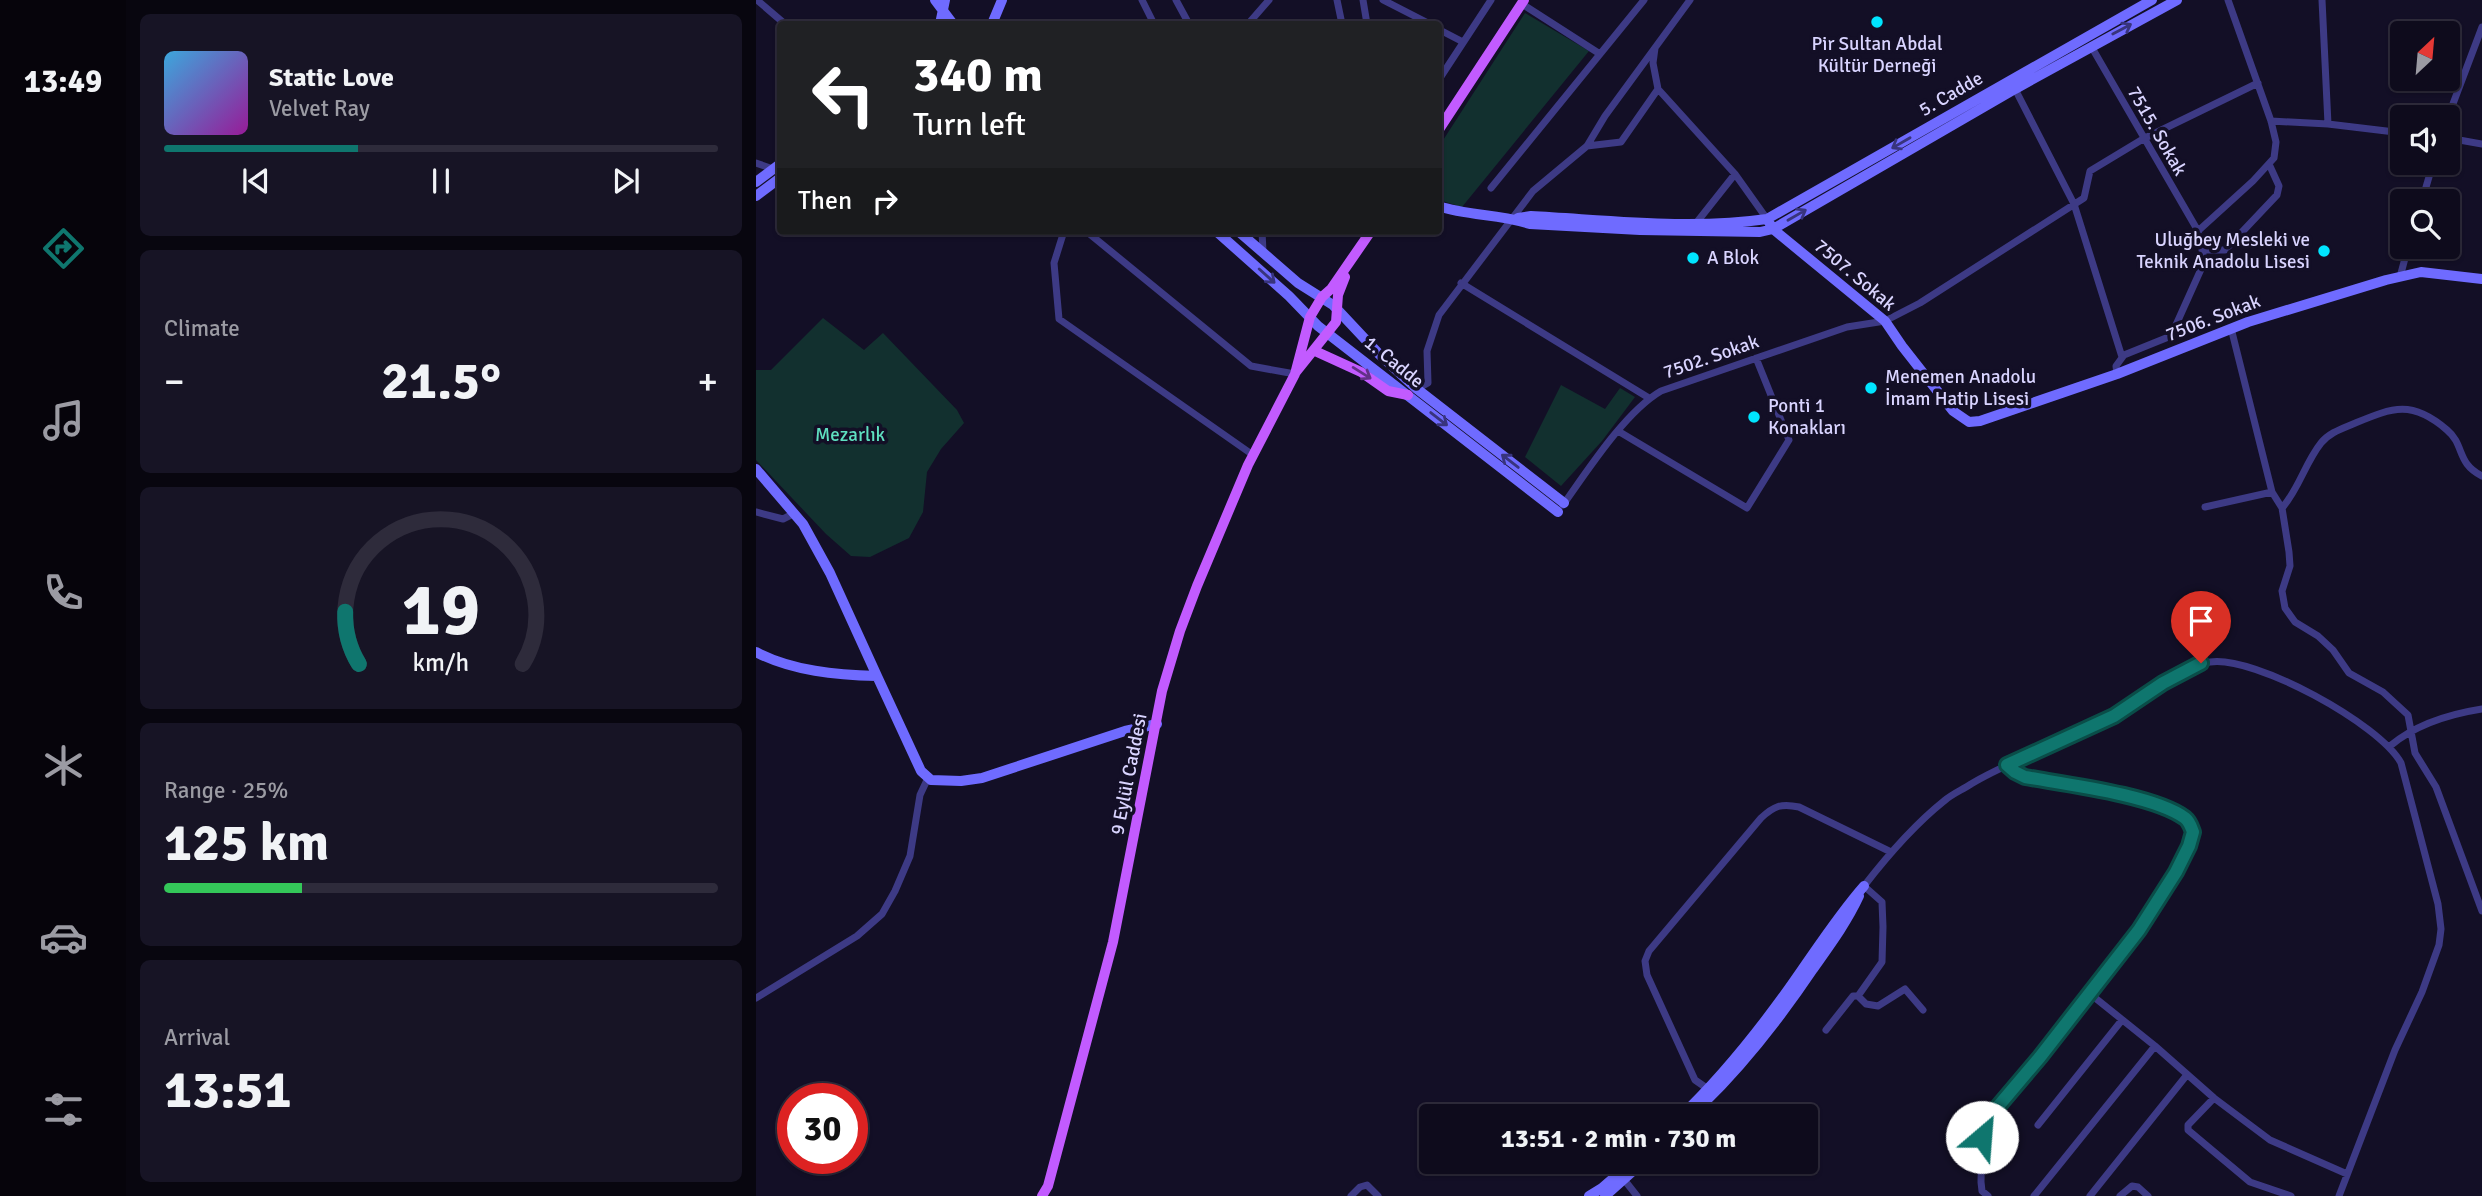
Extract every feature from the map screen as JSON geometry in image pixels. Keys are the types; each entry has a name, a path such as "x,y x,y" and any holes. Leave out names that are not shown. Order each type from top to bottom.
{"main road":[{"path":"1442,125 1523,2"},
{"name":"9 Eylül Caddesi","path":"1042,1196 1048,1186 1113,942 1162,691 1184,620 1253,455 1294,374 1310,317 1368,235"},
{"name":"9 Eylül Caddesi","path":"1294,374 1315,351 1335,322 1338,295 1349,264"},
{"path":"1315,351 1361,372 1388,391 1413,392"}],"street":[{"path":"757,0 782,21"},
{"path":"1142,0 1152,21"},
{"path":"1176,0 1187,21"},
{"path":"1251,21 1269,0"},
{"path":"1337,0 1341,21"},
{"path":"1363,0 1366,21"},
{"path":"1383,0 1424,21"},
{"path":"1442,75 1491,0"},
{"path":"1491,188 1644,0"},
{"path":"1413,392 1428,383 1427,351 1439,316 1461,283 1514,219 1533,191 1587,146 1605,116 1690,0"},
{"name":"5. Cadde","path":"1767,219 2152,0"},
{"path":"1442,207 1530,224 1640,230 1760,232 1773,229 2015,89 2177,0"},
{"path":"2198,231 2274,158 2276,142 2271,121 2228,0"},
{"path":"2322,0 2328,124"},
{"path":"1523,2 1600,54"},
{"path":"940,21 941,3"},
{"path":"941,3 951,21"},
{"path":"993,21 1000,3"},
{"path":"1000,3 1004,21"},
{"path":"2453,105 2482,27"},
{"path":"1442,31 1463,42"},
{"name":"7515. Sokak","path":"2091,46 2198,231 2202,250"},
{"path":"1514,219 1531,216 1697,222 1767,219 1735,174 1658,89 1653,63 1656,47"},
{"path":"2074,204 2084,198 2090,171 2143,139 2258,83"},
{"path":"1587,146 1621,142 1658,89"},
{"path":"2015,89 2074,204 2122,357"},
{"path":"2271,121 2390,131"},
{"path":"2460,140 2482,144"},
{"path":"756,163 777,166"},
{"path":"2117,374 2116,366 2122,357 2171,336 2202,267 2202,250 2225,250 2277,195 2278,186 2269,164"},
{"path":"756,182 777,166"},
{"path":"1697,222 1735,174"},
{"path":"756,196 777,180"},
{"name":"7502. Sokak","path":"1561,507 1618,431 1648,398 1661,391 1847,327 1885,321 1920,303 2074,204"},
{"name":"7507. Sokak","path":"1767,219 1773,229 1885,321 1962,419"},
{"path":"1064,235 1054,263 1059,319 1253,455"},
{"path":"1091,235 1251,366 1294,374"},
{"name":"1. Cadde","path":"1220,235 1310,317 1413,392 1561,507"},
{"name":"1. Cadde","path":"1243,235 1298,283 1322,297 1338,311 1413,392"},
{"path":"1262,235 1263,252"},
{"path":"2400,277 2405,259"},
{"name":"7506. Sokak","path":"1962,419 1969,422 1980,421 2117,374 2231,328 2400,277 2421,272 2482,279"},
{"path":"1461,283 1648,398"},
{"path":"2231,328 2272,492 2282,508 2290,566 2282,591 2285,608 2295,622 2318,636 2333,650 2349,673 2383,692 2408,715 2412,729 2404,737"},
{"path":"1618,431 1747,508 1789,440 1756,358"},
{"path":"2282,508 2292,496 2323,440 2333,432 2391,408 2421,412 2449,431 2470,470 2482,477"},
{"path":"757,471 795,513 830,573 927,779 951,781 982,778 1125,731 1157,724"},
{"path":"2205,507 2272,492"},
{"path":"756,512 783,519 795,513"},
{"path":"756,652 769,659 836,675 877,676"},
{"path":"1693,1104 1728,1069 1848,904 1891,852 1945,800 2007,765 2114,716 2185,670 2213,661 2245,665 2298,687 2350,717 2390,747 2401,763 2438,904 2441,929 2433,967 2395,1050 2339,1196"},
{"path":"2390,747 2404,737 2453,713 2482,709"},
{"path":"2404,737 2436,787 2482,911"},
{"path":"1988,1196 1982,1191 1981,1171 1982,1137 1990,1116 2040,1057 2139,930 2189,846 2193,832 2184,818 2144,801 2025,777 2007,765"},
{"path":"756,998 857,936 882,914 910,856 920,795 927,779"},
{"path":"1708,1089 1695,1080 1647,975 1645,961 1648,951 1761,817 1774,806 1785,803 1799,807 1891,852"},
{"path":"1826,1030 1853,996 1858,996 1882,962 1882,902 1864,886"},
{"path":"1702,1104 1733,1074 1782,1015 1850,916 1864,886"},
{"path":"1858,996 1866,1004 1878,1006 1905,989 1923,1010"},
{"path":"2089,993 2155,1046 2186,1076 2270,1140 2347,1174"},
{"path":"2038,1125 2122,1020"},
{"path":"2034,1196 2155,1046"},
{"path":"2090,1196 2186,1076"},
{"path":"2214,1098 2188,1125 2188,1130 2250,1182 2291,1196"},
{"path":"1605,1196 1623,1174"},
{"path":"1589,1196 1625,1174"},
{"path":"1621,1177 1637,1196"},
{"path":"1351,1196 1360,1187 1367,1185 1378,1196"},
{"path":"2120,1196 2132,1186 2138,1187 2148,1196"}],"green space":[{"path":"1525,13 1589,51 1462,207 1442,201 1442,142"},
{"name":"Mezarlık","path":"823,318 864,350 883,333 957,410 964,423 941,449 927,472 923,512 909,538 870,557 851,556 826,534 756,460 756,370 771,370"},
{"path":"1561,385 1605,409 1620,388 1635,397 1602,441 1561,486 1525,457"}],"place":[{"name":"Pir Sultan Abdal Kültür Derneği","path":"1877,22"},
{"name":"Uluğbey Mesleki ve Teknik Anadolu Lisesi","path":"2324,251"},
{"name":"A Blok","path":"1693,258"},
{"name":"Menemen Anadolu İmam Hatip Lisesi","path":"1871,388"},
{"name":"Ponti 1 Konakları","path":"1754,417"}],"route":[{"path":"1982,1137 1990,1116 2040,1057 2139,930 2176,872 2193,832 2184,818 2158,806 2129,797 2025,777 2007,765 2114,716 2163,683 2201,663"}]}
